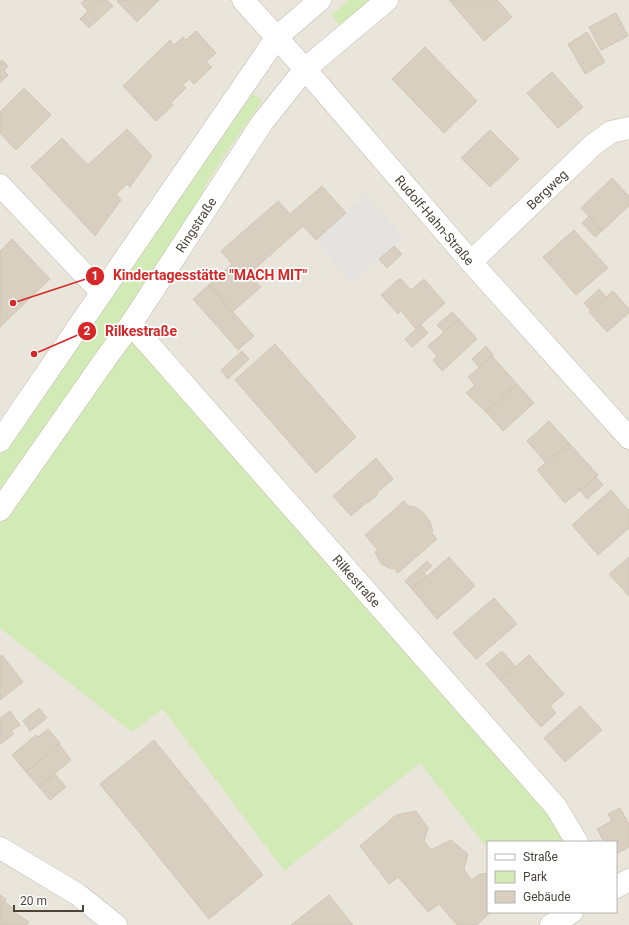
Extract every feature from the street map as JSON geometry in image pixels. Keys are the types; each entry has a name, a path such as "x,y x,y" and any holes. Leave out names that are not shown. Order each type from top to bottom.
{"street":[{"name":"Rudolf-Hahn-Straße","path":"243,0 305,69 471,262 629,438"},
{"path":"0,441 276,37 320,0"},
{"name":"Ringstraße","path":"0,510 131,324 262,123 305,69 387,0"},
{"name":"Bergweg","path":"471,262 592,145 611,132 629,128"},
{"path":"0,185 101,292"},
{"name":"Rilkestraße","path":"131,324 556,807 576,841"},
{"path":"0,848 76,894 116,925"},
{"path":"617,886 629,880"},
{"path":"551,925 570,913"}],"shaded area":[{"path":"0,0 629,0 629,925 0,925"},
{"path":"366,195 403,237 351,283 316,240"}],"green space":[{"path":"349,0 370,0 340,26 331,15"},
{"path":"253,93 262,101 205,186 196,211 0,492 0,455"},
{"path":"131,324 576,841 487,841 487,848 420,763 284,871 163,709 132,732 0,628 0,511"}],"building":[{"path":"85,0 99,0 88,11 81,3"},
{"path":"99,0 107,0 113,6 89,28 80,19"},
{"path":"159,0 137,22 117,1"},
{"path":"449,0 497,0 512,17 484,41"},
{"path":"616,13 628,36 601,50 589,27"},
{"path":"196,31 216,53 206,62 212,67 194,84 189,79 183,85 186,88 171,103 173,105 156,121 123,86 170,40 174,45 183,37 186,40"},
{"path":"587,32 605,62 585,74 568,44"},
{"path":"425,47 477,101 444,133 392,79"},
{"path":"2,60 8,66 4,71 8,75 0,83 0,62"},
{"path":"552,72 583,107 558,128 527,93"},
{"path":"24,88 51,115 16,150 0,133 0,112"},
{"path":"127,129 152,156 130,187 127,184 116,194 121,200 95,236 31,167 62,138 88,165"},
{"path":"490,130 519,159 490,187 461,158"},
{"path":"612,178 629,196 629,206 602,231 581,208"},
{"path":"322,186 346,213 316,240 303,226 249,274 261,287 232,312 209,285 232,264 221,251 278,201 290,214"},
{"path":"589,216 602,231 595,237 582,223"},
{"path":"574,230 608,268 576,295 543,257"},
{"path":"12,239 50,279 0,327 0,251"},
{"path":"394,246 402,254 387,268 379,259"},
{"path":"400,278 411,290 424,279 445,303 416,329 401,311 398,314 381,295"},
{"path":"209,285 254,336 238,350 193,299"},
{"path":"599,289 606,297 590,310 584,303"},
{"path":"613,291 629,309 629,313 607,332 589,312"},
{"path":"452,312 459,319 444,332 437,325"},
{"path":"459,319 477,339 442,371 433,360 437,356 428,346"},
{"path":"421,325 428,333 412,347 405,339"},
{"path":"275,344 356,437 316,473 235,380"},
{"path":"486,346 493,355 479,367 472,359"},
{"path":"242,351 249,359 228,379 221,370"},
{"path":"492,356 517,384 486,412 466,393 475,385 468,377"},
{"path":"517,384 534,403 503,431 486,412"},
{"path":"549,421 569,443 546,463 527,441"},
{"path":"569,443 598,475 565,503 537,470"},
{"path":"376,458 393,479 368,503 367,502 351,516 333,496"},
{"path":"596,477 603,485 587,499 580,490"},
{"path":"611,490 629,511 629,528 598,555 572,525"},
{"path":"404,501 409,507 415,507 424,513 430,522 433,531 431,532 437,539 398,573 394,568 391,569 381,564 375,552 378,550 365,535"},
{"path":"449,557 475,586 437,619 412,589"},
{"path":"629,557 629,596 609,574"},
{"path":"427,561 432,566 424,573 427,576 412,589 405,581"},
{"path":"494,598 517,624 476,659 453,633"},
{"path":"502,651 516,667 500,680 486,664"},
{"path":"2,655 23,682 0,700 0,656"},
{"path":"529,655 564,694 550,706 556,713 541,727 500,680"},
{"path":"580,706 602,730 565,762 544,738"},
{"path":"39,708 47,718 30,731 23,721"},
{"path":"10,711 20,725 11,731 14,734 0,744 0,718"},
{"path":"48,729 60,743 26,772 12,755 36,735 38,737"},
{"path":"154,740 263,875 209,919 100,784"},
{"path":"59,744 71,760 39,787 26,772"},
{"path":"55,774 66,787 50,800 39,787"},
{"path":"620,808 629,824 629,847 617,853 617,841 603,841 597,829 612,821 608,814"},
{"path":"416,811 428,828 424,841 431,850 451,840 468,854 464,869 471,880 480,874 487,873 487,913 490,913 477,925 457,925 439,904 428,912 398,877 389,884 360,846 396,815"},
{"path":"0,895 6,899 0,907"},
{"path":"329,895 353,925 291,925"},
{"path":"4,901 15,910 14,912 29,922 27,925 0,925 0,907"}],"place":[{"name":"Kindertagesstätte \"MACH MIT\"","path":"13,303"},
{"name":"Rilkestraße","path":"34,354"}]}
